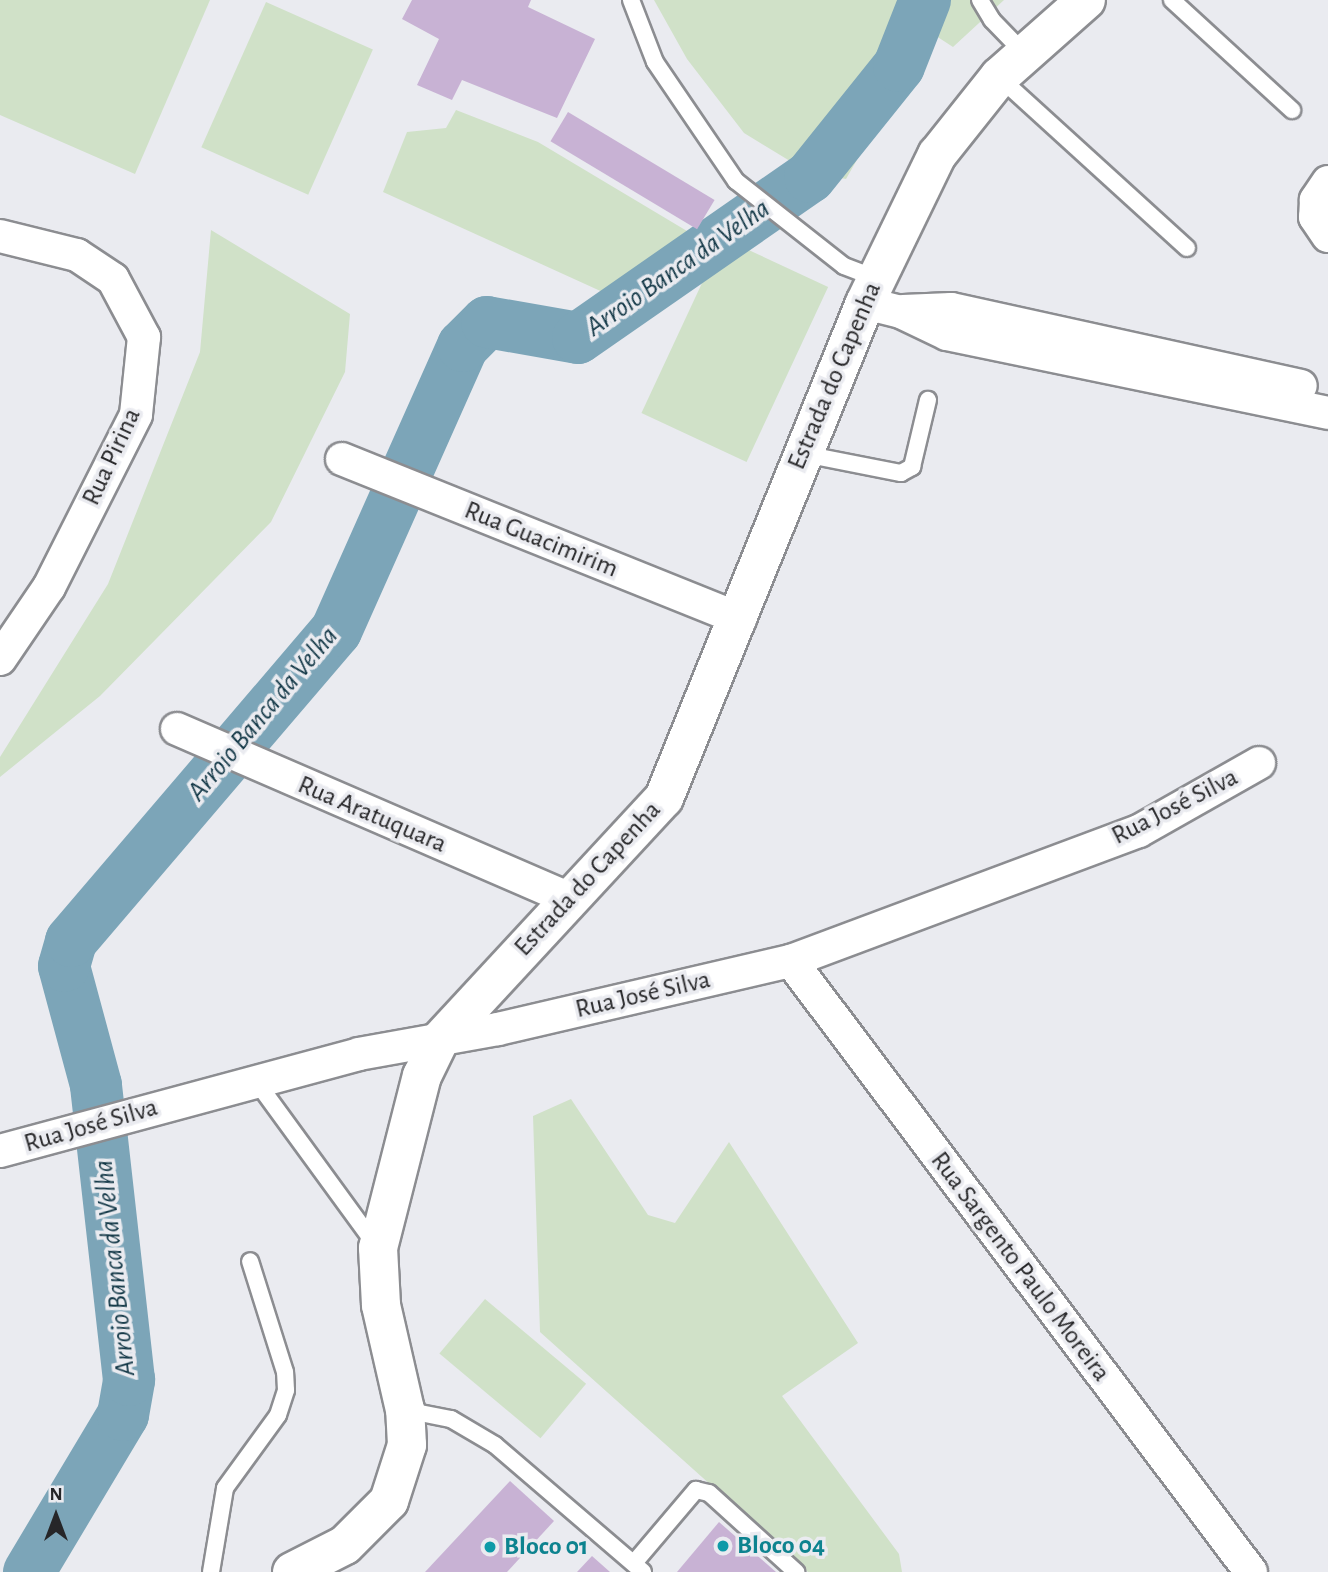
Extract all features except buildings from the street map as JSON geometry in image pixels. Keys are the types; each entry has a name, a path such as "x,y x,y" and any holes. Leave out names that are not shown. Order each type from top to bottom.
{"street":[{"name":"Estrada do Capenha","path":"292,1572 345,1545 389,1501 407,1445 405,1410 382,1306 378,1248 422,1076 439,1041 568,898 664,798 740,619 801,453 870,290 937,155 1012,65 1086,0"},
{"path":"1328,182 1316,200 1315,217 1328,236"},
{"name":"Rua Pirina","path":"0,236 77,255 113,279 144,337 136,415 49,587 0,659"},
{"path":"870,290 901,312 951,309 1328,413"},
{"path":"1161,367 1328,391"},
{"name":"Rua Guacimirim","path":"342,459 740,619"},
{"name":"Rua Aratuquara","path":"177,729 271,772 568,898"},
{"name":"Rua José Silva","path":"0,1152 134,1113 359,1054 439,1041 791,961 1139,831 1259,763"},
{"name":"Rua Sargento Paulo Moreira","path":"791,961 1251,1572"}],"lane":[{"path":"631,0 655,62 736,181 844,266 870,290"},
{"path":"980,0 1012,65 1187,248"},
{"path":"1172,0 1292,110"},
{"path":"801,453 901,472 912,467 928,400"},
{"path":"256,1081 378,1248"},
{"path":"211,1572 225,1488 278,1415 286,1390 285,1371 250,1261"},
{"path":"405,1410 451,1419 495,1445 639,1568 696,1490 709,1493 796,1572"}],"green space":[{"path":"0,0 210,0 135,174 0,115"},
{"path":"654,0 1004,0 953,47 930,32 846,179 808,172 744,133 687,59"},
{"path":"266,2 373,50 308,195 201,147"},
{"path":"456,110 538,142 692,234 618,299 383,192 407,132 446,128"},
{"path":"211,230 350,314 345,372 271,522 100,696 0,777 0,757 108,584 200,352"},
{"path":"723,238 828,287 747,462 641,413"},
{"path":"571,1099 648,1215 675,1223 729,1142 858,1343 782,1396 899,1554 902,1572 808,1572 540,1332 533,1116"},
{"path":"485,1299 586,1384 540,1438 439,1353"}],"waterway":[{"name":"Arroio Banca da Velha","path":"29,1572 123,1415 129,1380 96,1085 64,966 71,941 336,631 463,346 487,322 578,338 810,177 899,66 925,0"}],"place":[{"name":"Bloco 04","path":"723,1546"},
{"name":"Bloco 01","path":"490,1547"}]}
